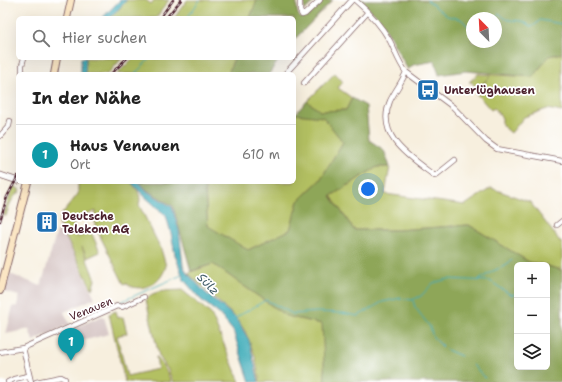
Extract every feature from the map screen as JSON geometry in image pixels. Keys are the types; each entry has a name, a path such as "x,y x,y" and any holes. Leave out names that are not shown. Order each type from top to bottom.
{"main road":[{"path":"68,16 72,0"},
{"path":"54,72 58,60"},
{"path":"0,291 23,184"}],"street":[{"path":"300,0 300,11 302,15 306,14 320,0"},
{"path":"287,72 352,0"},
{"path":"355,0 376,20 387,35 406,72 453,107 486,141 497,150 562,161"},
{"path":"304,82 368,12"},
{"path":"22,72 23,60"},
{"path":"406,72 390,101 388,108 388,124 392,140 405,153 435,176 454,160"},
{"path":"0,136 9,126 10,121"},
{"path":"0,175 16,180"},
{"path":"558,225 562,221"},
{"name":"Venauen","path":"0,352 22,348 117,306 122,307 144,297"},
{"path":"22,348 28,376 31,382"},
{"path":"8,382 28,376"},
{"path":"36,382 61,376 66,382"}],"shaded area":[{"path":"59,224 95,298 64,312 70,324 33,341 29,329 6,334 13,306 17,307 19,296 4,292 10,274 41,286"},
{"path":"102,316 104,317 109,334 78,342 74,328"}],"green space":[{"path":"127,0 146,0 151,4 154,0 169,0 157,16 112,16"},
{"path":"187,0 257,0 251,16 175,16"},
{"path":"257,0 297,0 298,12 301,18 307,17 323,0 333,0 296,38 296,16 251,16"},
{"path":"304,0 316,0 304,11"},
{"path":"359,0 562,0 562,53 549,56 533,77 466,71 439,75 435,61 413,65 408,70 377,16"},
{"path":"562,53 562,112 547,109 524,117 511,133 502,125 502,118 494,108 491,110 475,92 490,77 477,88 469,82 478,74 533,77 549,56"},
{"path":"86,60 120,60 110,72 85,72"},
{"path":"131,60 233,60 229,72 119,72"},
{"path":"233,60 279,60 270,72 229,72"},
{"path":"335,73 343,82 338,88 352,98 346,110 320,111 307,101"},
{"path":"352,98 366,106 369,140 384,150 390,167 377,167 331,196 354,230 397,230 469,225 529,262 514,262 514,370 550,370 550,267 562,270 562,382 325,382 322,324 286,316 213,264 191,271 173,206 147,190 142,184 204,184 208,226 248,250 290,230 298,201 320,180 343,142 323,117 296,114 307,101 320,111 346,110"},
{"path":"296,113 324,117 343,142 320,180 298,201 290,230 248,250 208,227 204,184 296,184"},
{"path":"377,167 390,167 385,194 465,205 491,188 530,202 562,244 562,270 550,267 550,262 529,262 469,225 397,230 354,230 331,196"},
{"path":"78,184 133,184 140,198 139,205 161,249 166,266 159,279 151,285 141,288 135,288 126,283 124,284 95,226 96,211 72,222 78,237 91,232 100,252 87,258 82,247 95,280 92,289 59,224 61,215 78,194"},
{"path":"14,186 19,189 20,192 13,199 6,216 3,216 10,195"},
{"path":"213,264 286,316 323,324 325,382 260,382 255,356 245,331 236,318 188,273"},
{"path":"182,290 211,314 240,382 173,382 168,370 159,356 146,300 149,296 157,292"},
{"path":"116,311 118,318 123,317 127,333 117,336 127,376 158,369 157,357 167,372 171,382 125,382 109,314"}],"water":[{"path":"120,0 127,0 112,16 104,16"},
{"path":"81,60 86,60 85,72 81,72"},
{"path":"133,184 141,184 147,191 172,207 179,230 183,265 187,273 206,293 236,318 249,340 259,382 250,382 233,331 219,314 200,299 184,280 175,255 166,216"}],"waterway":[{"path":"188,16 200,0"},
{"path":"427,0 447,16 461,19 466,24"},
{"path":"502,16 510,20 522,21 530,26 535,25 540,20 562,24"},
{"path":"137,72 148,60"},
{"path":"479,280 493,271 507,265 512,260"},
{"path":"120,302 182,275"},
{"path":"235,318 266,300 293,314 317,312 342,313 358,316 382,302 401,298 412,300 421,296 433,283 448,279 490,281 508,293 514,294"},
{"path":"413,300 415,307 430,327 433,337 445,349 461,356"},
{"path":"473,365 485,378"}],"railway":[{"path":"161,16 173,0"},
{"path":"168,16 181,0"},
{"path":"113,72 125,60"},
{"path":"0,221 7,197 16,180"}],"place":[{"name":"Unterlüghausen","path":"428,90"},
{"name":"Deutsche Telekom AG","path":"47,222"},
{"name":"Haus Venauen","path":"71,361"}],"water label":[{"name":"Sülz","path":"208,284"}]}
